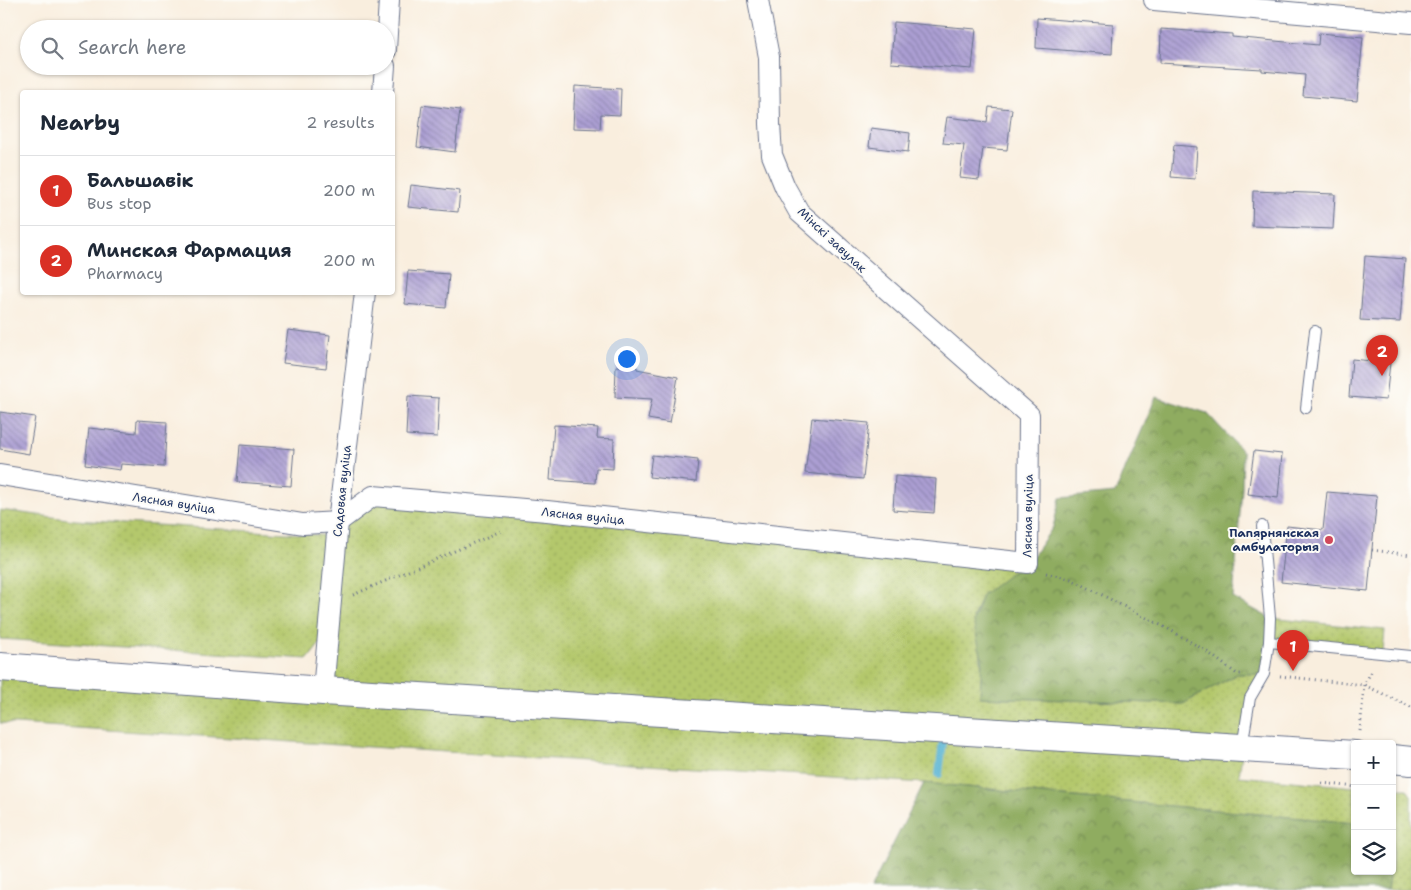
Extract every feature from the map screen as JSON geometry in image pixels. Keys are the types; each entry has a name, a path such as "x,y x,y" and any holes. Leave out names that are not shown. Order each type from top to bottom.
{"main road":[{"path":"0,667 323,691 1242,748 1351,744"},
{"path":"1396,760 1411,762"}],"street":[{"path":"388,20 389,0"},
{"name":"Мінскі завулак","path":"758,0 769,56 772,155 785,187 799,212 1029,415"},
{"path":"1154,0 1411,23"},
{"path":"383,90 384,75"},
{"name":"Садовая вуліца","path":"323,691 338,522 365,295"},
{"name":"Лясная вуліца","path":"0,474 303,524 338,522 373,496 547,512 1028,563 1029,415"}],"lane":[{"path":"1306,408 1315,331"},
{"path":"1242,748 1250,698 1264,674 1269,642 1270,618 1262,526"},
{"path":"1269,642 1411,656"}],"path":[{"path":"332,604 502,531"},
{"path":"1372,550 1411,555"},
{"path":"1028,563 1035,570 1071,578 1172,631 1206,651 1237,674 1264,674"},
{"path":"1357,740 1364,685 1372,671 1375,652"},
{"path":"1274,675 1364,685 1411,707"},
{"path":"1322,783 1351,786"}],"green space":[{"path":"1156,397 1207,413 1243,452 1242,489 1233,598 1270,618 1264,674 1237,674 1183,704 980,697 982,659 973,621 982,595 1028,563 1053,527 1060,498 1115,493"},
{"path":"373,496 1028,563 982,595 973,618 979,639 981,657 980,697 1183,704 1237,674 1264,674 1250,698 1239,776 1351,787 1351,823 924,783 0,723 0,667 323,691 338,522"},
{"path":"0,510 75,520 335,536 322,641 308,659 0,639"},
{"path":"1270,618 1385,630 1383,653 1269,642"},
{"path":"924,783 1351,823 1351,875 1389,875 1387,890 870,890"},
{"path":"1396,789 1407,789 1411,796 1411,890 1387,890 1389,875 1396,875"}],"building":[{"path":"1037,18 1113,24 1112,54 1036,48"},
{"path":"894,22 976,29 972,69 891,63"},
{"path":"1161,29 1232,34 1232,37 1318,45 1319,33 1363,37 1357,101 1303,96 1305,75 1262,71 1262,69 1160,63"},
{"path":"575,86 621,89 620,115 601,114 600,129 573,128"},
{"path":"422,105 460,110 455,152 417,147"},
{"path":"989,107 1012,109 1007,150 983,148 979,180 960,178 964,145 943,143 947,117 987,122"},
{"path":"871,128 910,133 908,152 869,147"},
{"path":"1174,145 1197,147 1195,179 1171,177"},
{"path":"411,185 460,191 458,212 408,207"},
{"path":"1253,191 1335,194 1333,229 1252,226"},
{"path":"1365,256 1405,259 1400,322 1360,320"},
{"path":"408,271 449,274 446,308 405,304"},
{"path":"288,330 330,335 326,368 283,363"},
{"path":"1352,359 1390,363 1386,400 1349,397"},
{"path":"616,366 637,367 637,369 678,377 670,423 648,419 652,399 615,397"},
{"path":"408,396 439,398 437,437 406,435"},
{"path":"0,412 35,417 29,454 0,449"},
{"path":"812,418 869,423 863,479 805,473"},
{"path":"137,420 167,422 164,467 121,464 120,470 85,465 89,428 136,433"},
{"path":"554,425 598,428 597,438 614,439 613,469 596,468 595,483 550,480"},
{"path":"240,445 294,449 291,486 237,482"},
{"path":"1254,451 1282,454 1278,498 1248,494"},
{"path":"652,455 698,460 696,482 649,477"},
{"path":"895,476 936,479 934,513 893,510"},
{"name":"Папярнянская амбулаторыя","path":"1327,492 1377,496 1368,591 1281,582 1287,526 1323,530"}],"waterway":[{"path":"939,774 944,733"}],"place":[{"name":"Минская Фармация","path":"1382,376"},
{"name":"Папярнянская амбулаторыя","path":"1329,540"},
{"name":"Бальшавік","path":"1293,671"}]}
